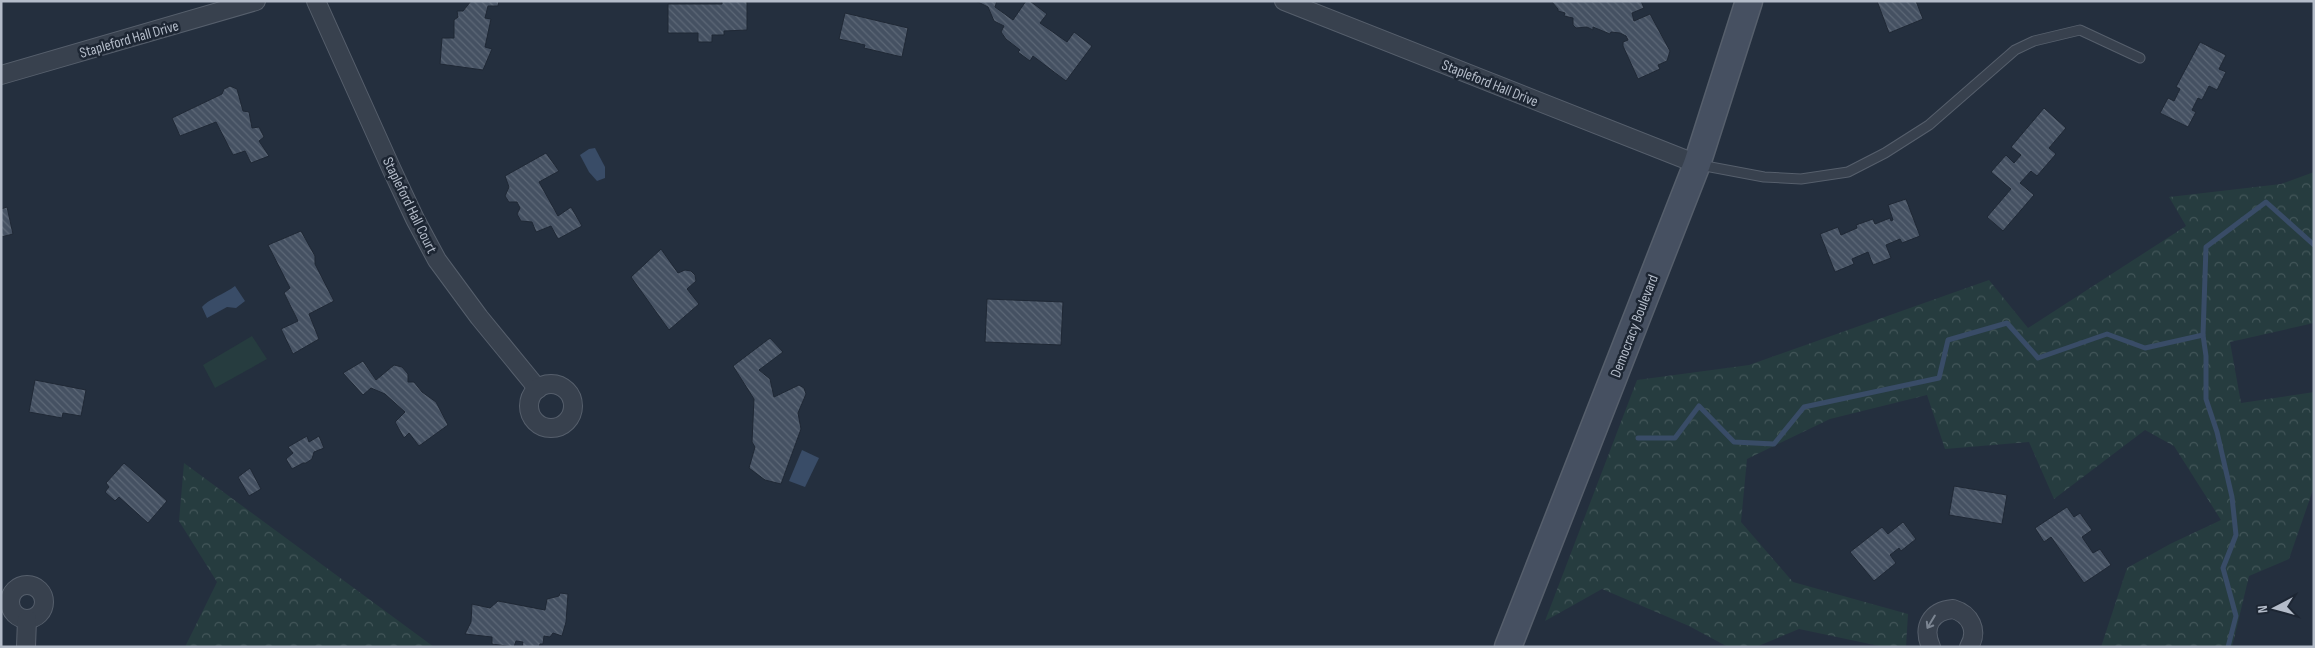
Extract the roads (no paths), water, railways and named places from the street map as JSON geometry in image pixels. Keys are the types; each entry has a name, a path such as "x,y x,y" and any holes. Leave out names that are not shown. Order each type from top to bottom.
{"main road":[{"name":"Democracy Boulevard","path":"1508,647 1697,164 1749,1"}],"street":[{"name":"Stapleford Hall Drive","path":"1,75 256,1"},
{"name":"Stapleford Hall Court","path":"316,1 399,186 438,260 478,317 538,389"},
{"name":"Stapleford Hall Drive","path":"1284,1 1697,164"},
{"path":"1931,647 1927,638 1930,620 1936,613 1953,610 1961,612 1968,617 1972,624 1974,633 1969,647"},
{"path":"26,647 28,619"}],"lane":[{"path":"1697,164 1764,177 1782,178 1801,179 1848,172 1885,153 1929,125 2014,50 2034,41 2080,30 2140,58"}],"water":[{"path":"595,148 605,167 605,178 597,181 589,172 580,155 589,149"},
{"path":"235,286 245,301 236,308 227,307 207,318 202,307"},
{"path":"802,450 819,458 805,487 789,481"}],"waterway":[{"path":"1638,438 1675,438 1699,406 1734,442 1774,444 1804,407 1939,378 1948,340 2007,323 2038,358 2107,334 2145,348 2203,335 2206,247 2266,202 2314,245"},
{"path":"2203,335 2206,356 2206,399 2217,432 2232,497 2236,535 2223,568 2236,616 2228,647"}]}
